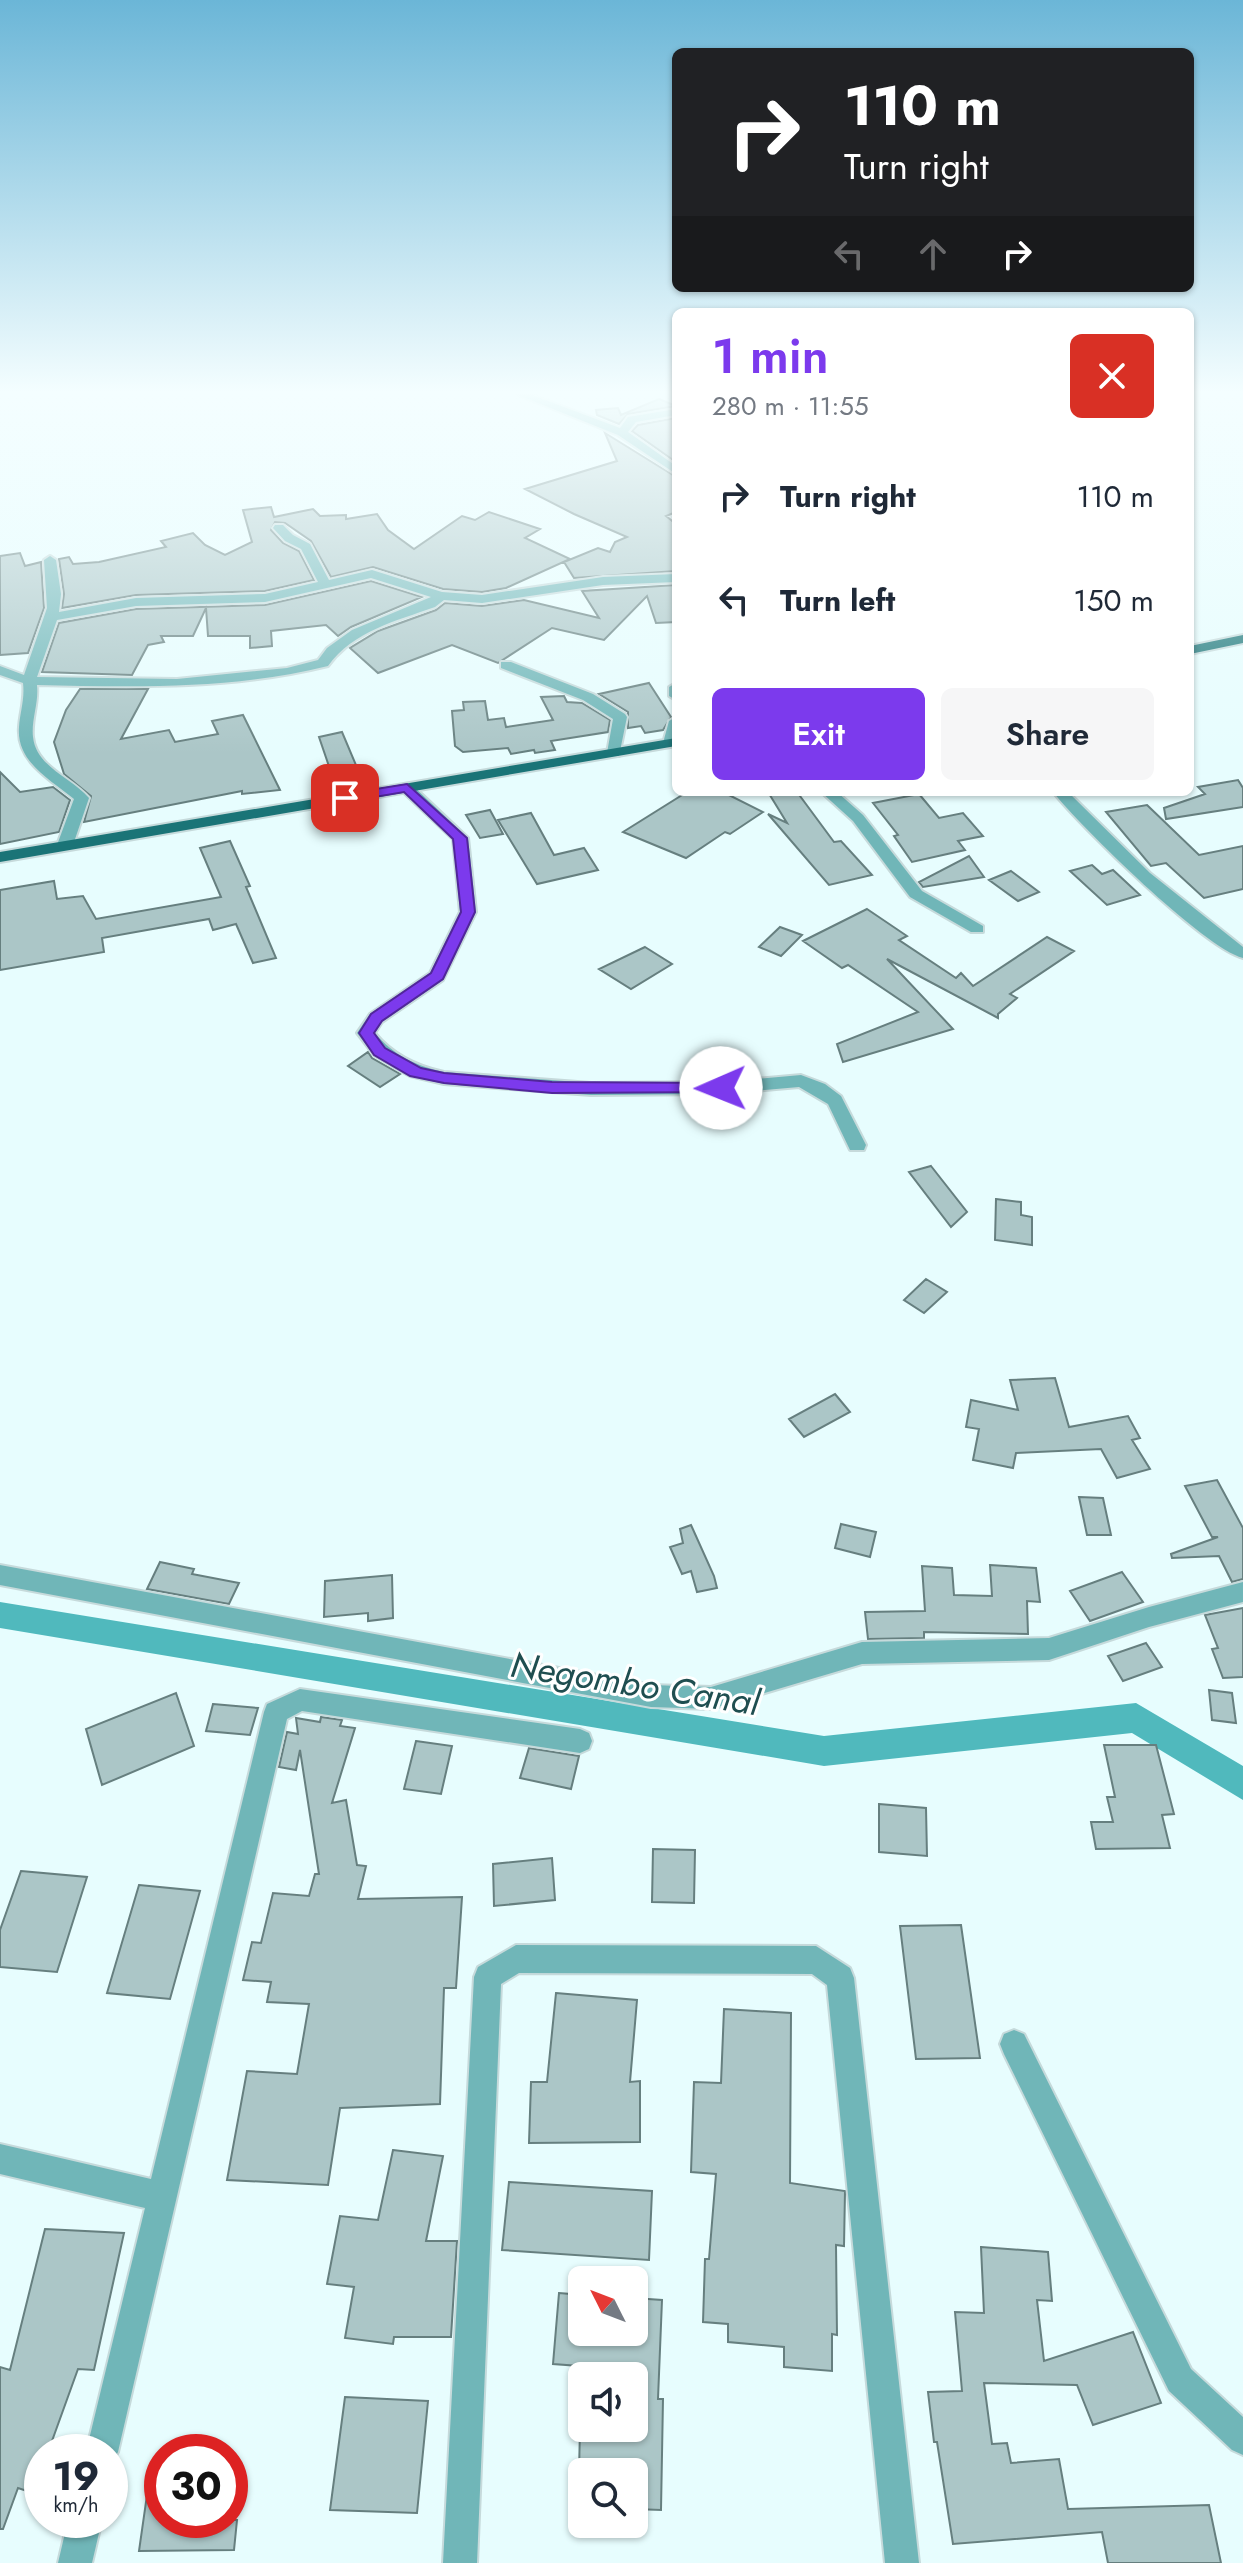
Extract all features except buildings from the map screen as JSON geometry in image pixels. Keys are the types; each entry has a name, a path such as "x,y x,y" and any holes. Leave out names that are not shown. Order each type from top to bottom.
{"main road":[{"path":"1194,649 1243,639"},
{"path":"0,857 672,742"}],"street":[{"path":"279,528 306,547 326,586"},
{"path":"50,560 57,585 53,617 29,681 32,695 25,730 33,759 82,798 65,845"},
{"path":"53,617 136,602 265,598 372,574 441,596 482,599 603,581 672,578"},
{"path":"0,670 29,681 242,680 291,672 323,663 330,651 348,638 430,604 441,596"},
{"path":"506,665 588,697 620,717 614,753"},
{"path":"407,788 460,838 468,912 437,976 376,1018 366,1033 380,1051 416,1072 444,1078 552,1087 721,1088 801,1081 819,1088 835,1100 846,1116 857,1145"},
{"path":"833,796 858,818 916,894 977,929"},
{"path":"1064,796 1144,876 1227,945 1243,953"},
{"path":"0,1575 636,1693 711,1698 862,1653 1049,1649 1149,1617 1243,1592"},
{"path":"106,2434 276,1712 300,1700 580,1741"},
{"path":"460,2563 488,1977 516,1959 816,1960 840,1978 902,2563"},
{"path":"1014,2044 1180,2380 1243,2439"},
{"path":"0,2159 163,2197"},
{"path":"75,2563 81,2538"}],"waterway":[{"name":"Negombo Canal","path":"0,1615 824,1751 1136,1718 1243,1784"}],"route":[{"path":"345,798 407,788 460,838 468,912 437,976 376,1018 366,1033 380,1051 416,1072 444,1078 591,1089 721,1088"}]}
